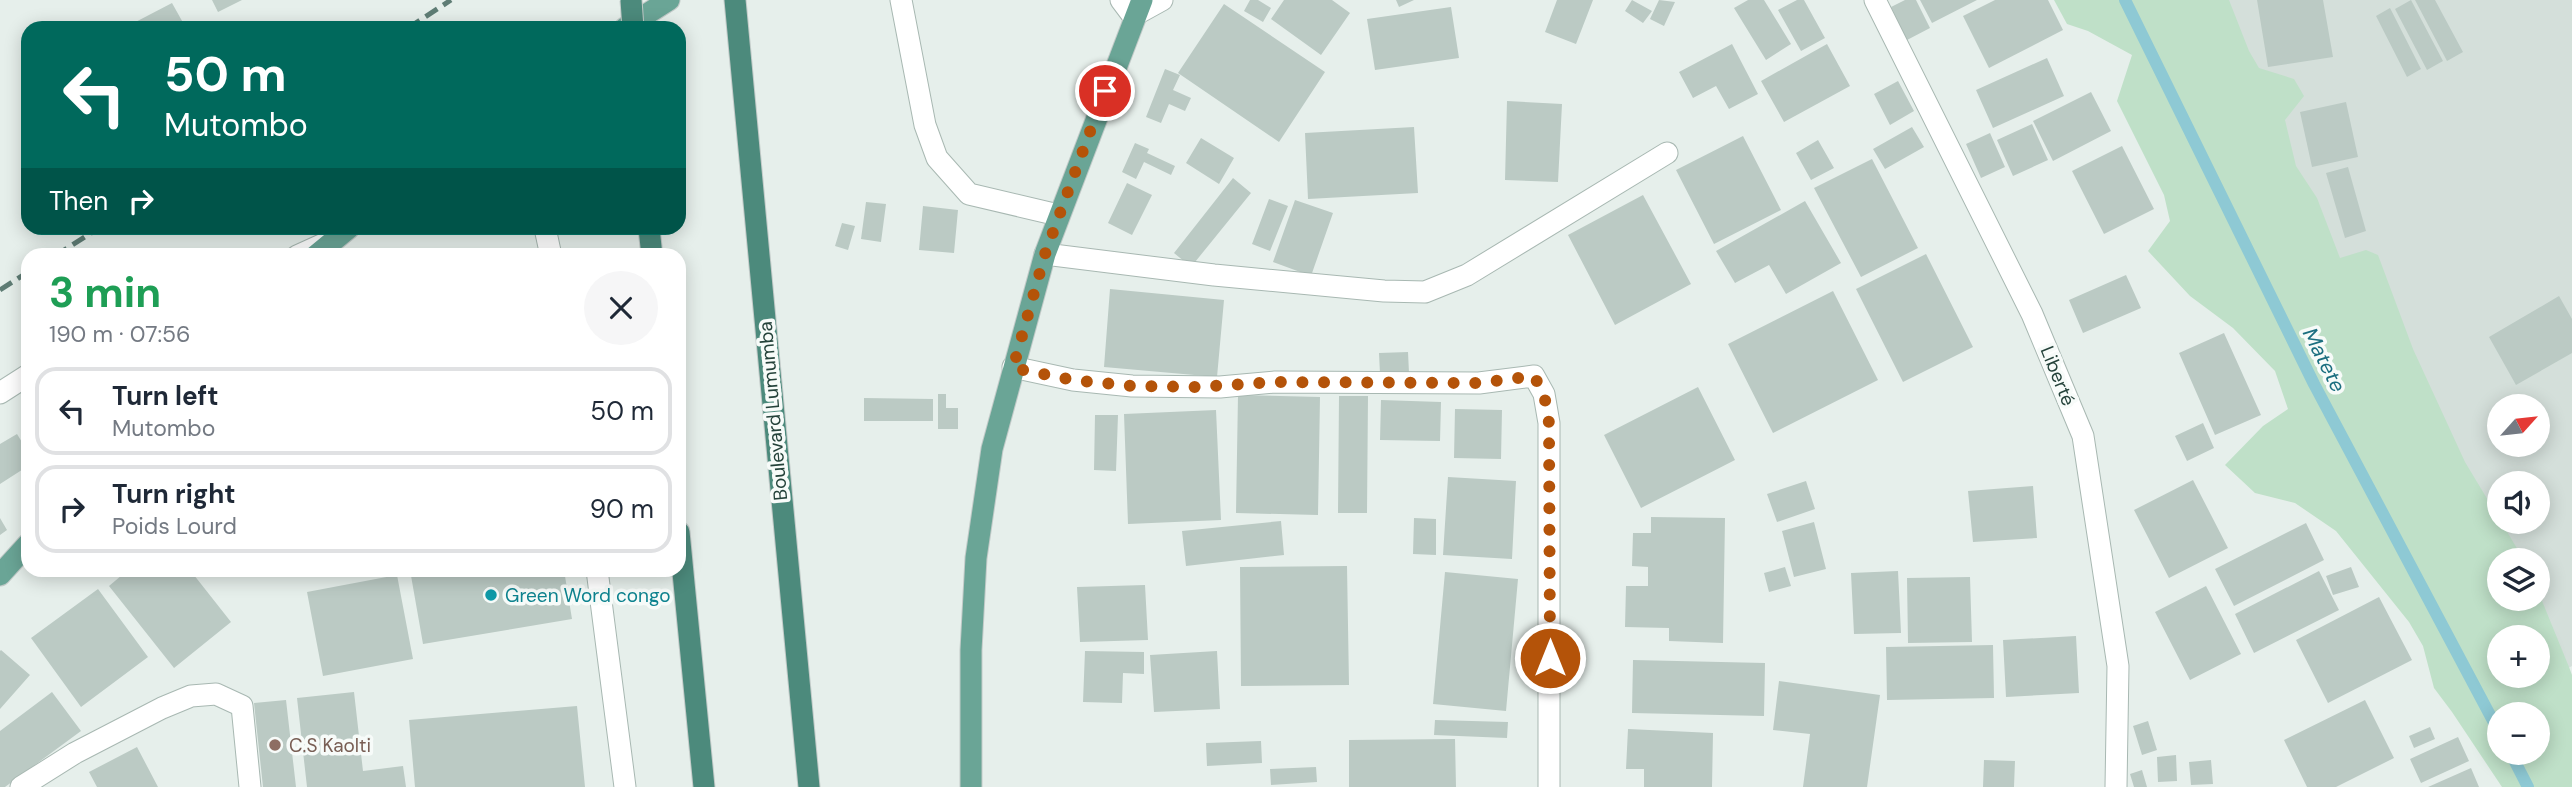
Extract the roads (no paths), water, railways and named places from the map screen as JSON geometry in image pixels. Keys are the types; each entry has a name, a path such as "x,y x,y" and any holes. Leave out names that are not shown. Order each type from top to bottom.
{"highway":[{"path":"631,0 632,21"},
{"name":"Boulevard Lumumba","path":"735,0 809,787"},
{"path":"683,577 704,787"}],"main road":[{"path":"636,21 669,0"},
{"path":"971,787 971,650 976,558 992,449 1045,254 1132,5"},
{"path":"322,248 340,235"},
{"path":"0,575 21,552"}],"street":[{"path":"901,0 925,125 937,158 969,194 1058,215"},
{"path":"1132,5 1162,0"},
{"name":"Liberté","path":"1875,0 2032,314 2082,436 2118,666 2116,787"},
{"path":"1045,254 1214,275 1384,291 1425,292 1467,275 1667,153"},
{"path":"1013,368 1073,380 1132,386 1220,387 1275,382 1479,383 1534,376 1544,394 1549,423 1549,787"},
{"path":"0,393 21,380"},
{"path":"598,577 625,787"},
{"path":"21,787 75,753 162,708 191,696 216,694 242,705 250,787"}],"waterway":[{"name":"Matete","path":"2125,0 2314,384 2487,709"},
{"name":"Matete","path":"2517,765 2528,787"}],"railway":[{"path":"419,21 451,0"},
{"path":"68,248 88,235"},
{"path":"0,290 21,276"}],"place":[{"name":"Green Word congo","path":"491,595"},
{"name":"C.S Kaolti","path":"275,745"}]}
